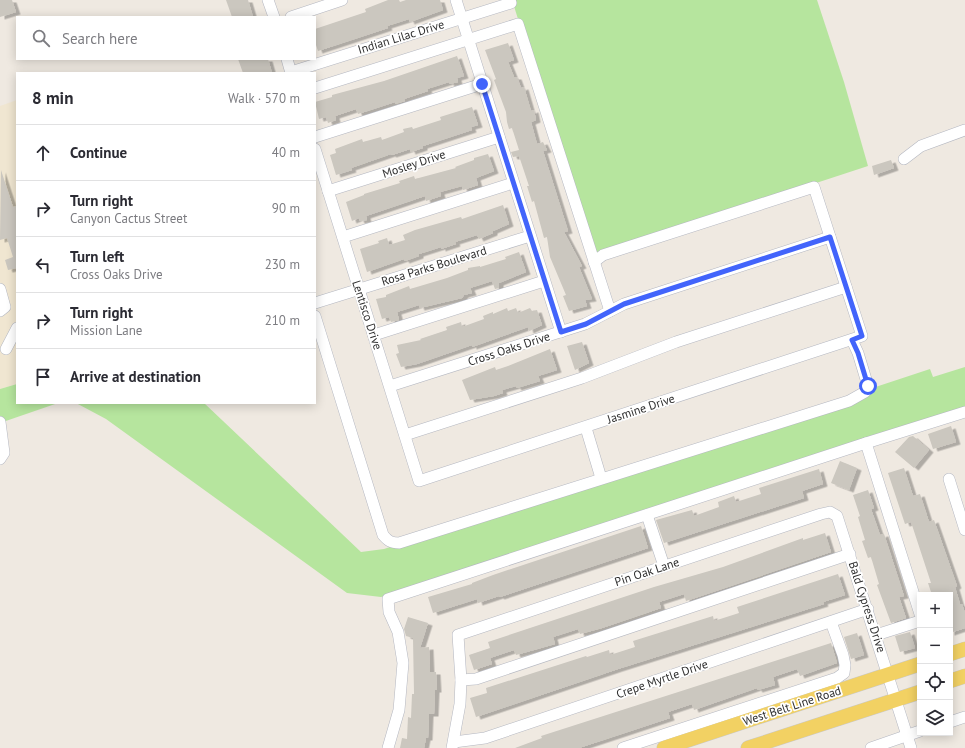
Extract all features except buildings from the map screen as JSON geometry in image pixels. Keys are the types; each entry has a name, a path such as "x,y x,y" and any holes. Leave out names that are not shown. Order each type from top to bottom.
{"main road":[{"path":"953,653 965,649"},
{"name":"West Belt Line Road","path":"664,748 917,665"},
{"path":"953,680 965,676"},
{"path":"748,748 917,693"}],"street":[{"path":"268,0 274,16"},
{"path":"294,16 342,0"},
{"path":"456,0 561,332"},
{"name":"Indian Lilac Drive","path":"291,72 511,2"},
{"name":"Indian Lilac Drive","path":"316,88 518,24 594,262"},
{"path":"287,60 291,72"},
{"path":"316,137 482,84"},
{"path":"904,159 921,146 965,130"},
{"name":"Mosley Drive","path":"328,191 499,137"},
{"name":"Lentisco Drive","path":"316,152 419,481"},
{"path":"343,237 513,182"},
{"path":"316,319 381,528 388,541 398,543 849,401 865,392 868,386 858,353 857,338 846,287 814,187 603,255 594,262 610,311"},
{"name":"Rosa Parks Boulevard","path":"316,303 530,236"},
{"name":"Cross Oaks Drive","path":"390,386 586,324 624,304 830,237"},
{"path":"374,335 544,281"},
{"path":"405,435 582,378 676,342 846,287"},
{"path":"0,289 5,307 0,311"},
{"path":"3,350 16,330"},
{"name":"Jasmine Drive","path":"419,481 586,428 857,338"},
{"path":"3,350 16,345"},
{"path":"388,748 399,710 402,662 398,632 390,612 388,599 965,412"},
{"path":"0,422 4,453 0,459"},
{"path":"586,428 601,478"},
{"path":"866,443 917,604"},
{"path":"949,479 965,530"},
{"name":"Pin Oak Lane","path":"461,680 458,635 821,514 830,512 837,516"},
{"path":"647,515 664,566"},
{"name":"Bald Cypress Drive","path":"837,516 911,748"},
{"path":"453,745 460,704 461,680 476,679 850,554"},
{"name":"Crepe Myrtle Drive","path":"453,745 471,745 485,738 868,610"},
{"path":"623,748 837,678 844,673 845,665 831,622"},
{"path":"876,635 917,622"},
{"path":"953,721 965,717"},
{"path":"871,748 917,732"}],"shaded area":[{"path":"16,100 16,384 0,389 0,106"}],"green space":[{"path":"512,0 817,0 844,82 868,166 593,256"},
{"path":"965,367 965,408 381,597 347,593 106,419 78,404 205,404 361,552 384,549 930,369 933,377"},
{"path":"16,384 16,404 55,404 0,423 0,389"}],"route":[{"path":"482,84 561,332 586,324 624,304 830,237 862,336 852,340 858,353 868,386"}]}
